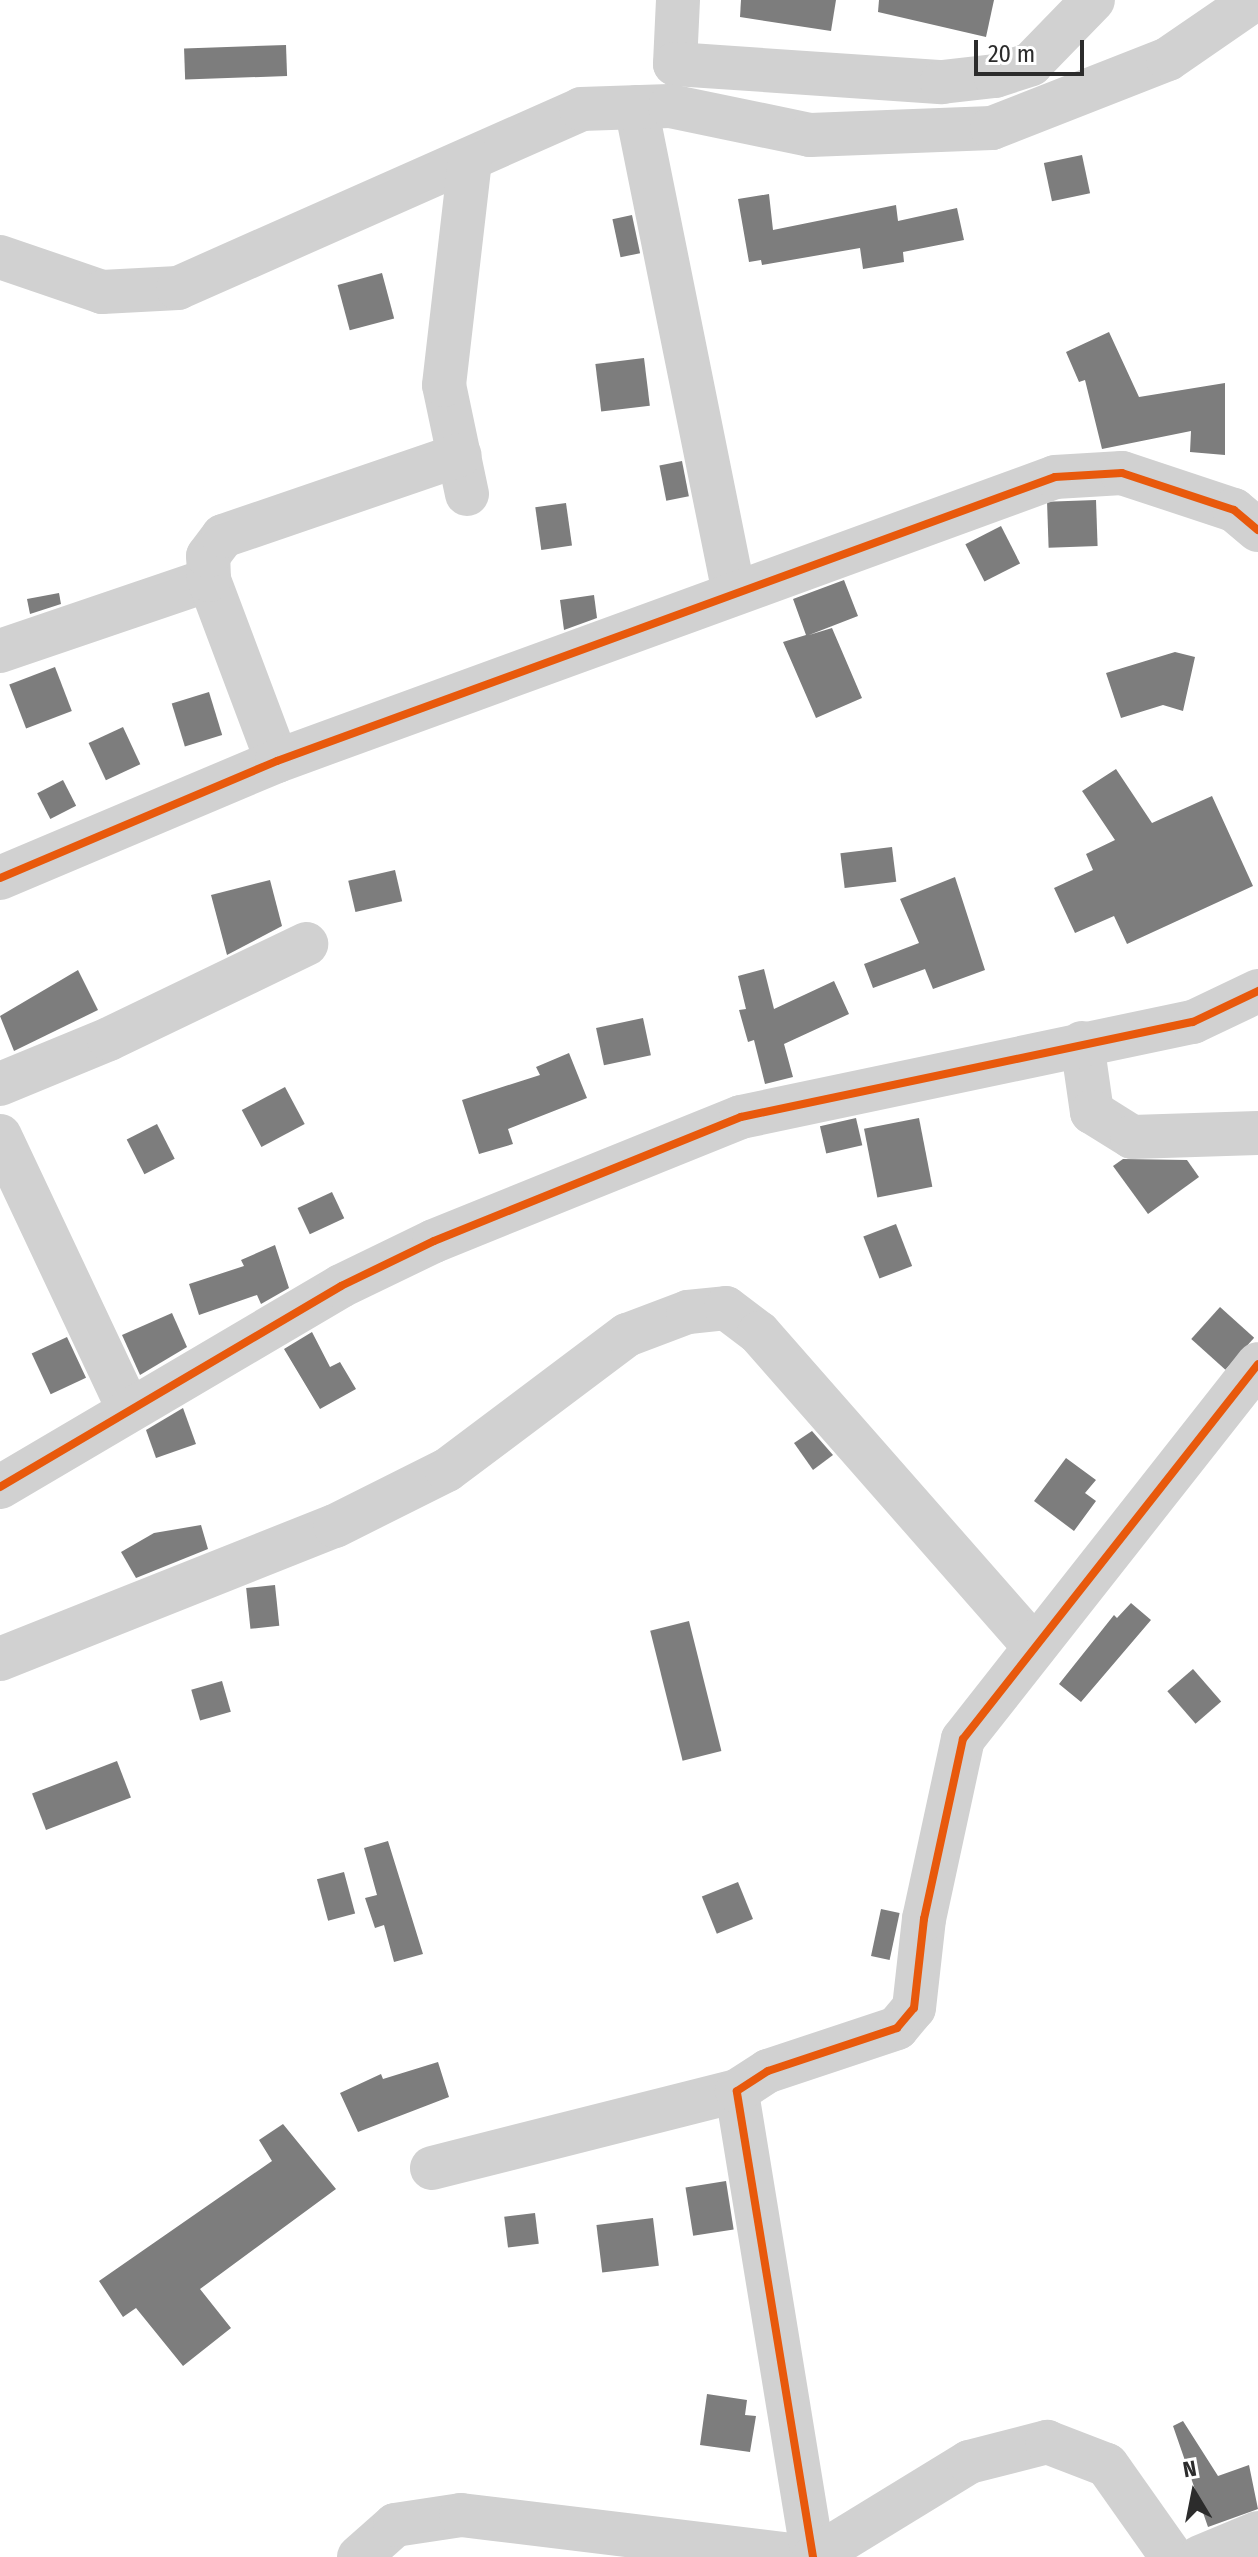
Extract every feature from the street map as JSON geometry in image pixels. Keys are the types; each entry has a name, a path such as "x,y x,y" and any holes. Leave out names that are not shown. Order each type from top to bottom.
{"street":[{"path":"678,0 660,92 733,590"},
{"path":"0,257 102,292 178,288 581,109 660,92 942,82 995,76 1031,64 1093,0"},
{"path":"660,92 810,135 992,128 1168,59 1254,0"},
{"path":"277,761 209,580 208,556 223,536 463,475 444,385 470,159"},
{"path":"0,878 277,761 733,590 1055,477 1122,473 1234,510 1258,530"},
{"path":"0,651 209,580"},
{"path":"0,1084 109,1039 306,944"},
{"path":"0,1487 341,1286 434,1241 741,1117 1193,1022 1258,991"},
{"path":"1082,1043 1092,1112 1132,1137 1258,1133"},
{"path":"0,1136 129,1410"},
{"path":"0,1659 335,1526 447,1470 627,1335 688,1312 726,1308 759,1333 1035,1647"},
{"path":"432,2168 737,2091 768,2071 897,2028 914,2008 924,1919 963,1739 1258,1364"},
{"path":"737,2091 812,2557"},
{"path":"359,2557 395,2525 461,2515 812,2557 969,2462 1047,2442 1107,2465 1172,2557"},
{"path":"1200,2557 1258,2533"}],"building":[{"path":"741,0 836,0 831,31 740,17"},
{"path":"879,0 994,0 986,37 878,12"},
{"path":"286,45 287,76 185,80 184,49"},
{"path":"1082,155 1090,193 1052,201 1044,163"},
{"path":"769,194 773,230 896,205 898,221 957,208 964,240 903,252 904,262 863,269 860,248 762,265 761,260 749,262 738,199"},
{"path":"632,215 640,253 621,257 612,219"},
{"path":"382,273 394,318 350,330 338,285"},
{"path":"1109,332 1139,397 1225,383 1225,455 1190,452 1191,431 1102,449 1085,380 1079,382 1066,352"},
{"path":"644,358 650,406 601,412 595,364"},
{"path":"682,461 689,496 666,501 659,465"},
{"path":"1096,500 1098,546 1049,548 1047,502"},
{"path":"566,503 572,546 541,550 535,507"},
{"path":"1001,526 1020,563 984,582 965,544"},
{"path":"844,580 858,616 809,635 832,628 862,698 816,718 783,642 806,635 793,599"},
{"path":"59,593 61,604 30,614 27,599"},
{"path":"594,595 597,618 564,630 560,600"},
{"path":"1175,652 1195,657 1183,711 1163,705 1121,718 1106,673"},
{"path":"55,667 72,711 26,728 9,685"},
{"path":"209,692 222,735 185,746 172,703"},
{"path":"123,727 140,764 106,780 89,743"},
{"path":"1116,769 1152,823 1212,796 1253,886 1127,944 1114,916 1075,933 1054,888 1093,870 1086,854 1115,840 1082,791"},
{"path":"63,780 76,806 50,819 37,793"},
{"path":"892,847 896,882 845,888 840,853"},
{"path":"395,870 402,901 355,912 348,881"},
{"path":"955,877 985,970 933,989 925,969 873,988 864,964 919,943 900,899"},
{"path":"270,880 282,926 227,955 211,895"},
{"path":"764,969 774,1009 834,981 849,1014 784,1044 793,1077 765,1084 754,1040 748,1042 739,1010 746,1009 738,976"},
{"path":"78,970 98,1010 14,1051 0,1016"},
{"path":"643,1018 651,1055 604,1065 596,1028"},
{"path":"569,1053 587,1098 508,1129 513,1144 479,1154 462,1100 540,1075 536,1067"},
{"path":"285,1087 305,1124 261,1147 242,1110"},
{"path":"856,1118 862,1145 826,1154 820,1126"},
{"path":"919,1118 932,1187 877,1197 864,1129"},
{"path":"157,1124 175,1159 144,1174 127,1139"},
{"path":"1123,1159 1187,1160 1199,1177 1148,1214 1113,1166"},
{"path":"332,1192 344,1218 310,1234 298,1208"},
{"path":"896,1224 912,1266 879,1279 863,1237"},
{"path":"275,1245 289,1288 261,1304 257,1295 199,1315 189,1284 244,1266 241,1260"},
{"path":"1220,1307 1254,1338 1225,1370 1191,1339"},
{"path":"172,1313 187,1347 140,1375 122,1335"},
{"path":"312,1332 330,1367 340,1362 356,1389 320,1409 284,1349"},
{"path":"67,1337 86,1378 51,1394 32,1353"},
{"path":"183,1408 196,1444 156,1458 146,1430"},
{"path":"812,1431 833,1455 813,1470 794,1443"},
{"path":"1066,1458 1096,1480 1085,1493 1096,1501 1074,1531 1034,1501"},
{"path":"201,1525 208,1549 136,1578 121,1552 154,1533"},
{"path":"275,1585 279,1626 250,1629 246,1588"},
{"path":"1131,1603 1151,1620 1081,1702 1059,1684 1114,1615 1117,1618"},
{"path":"689,1621 721,1751 683,1761 650,1631"},
{"path":"1193,1669 1221,1701 1196,1724 1167,1691"},
{"path":"222,1681 231,1712 200,1721 191,1690"},
{"path":"117,1761 131,1797 46,1830 32,1794"},
{"path":"388,1841 423,1954 394,1962 384,1925 375,1928 365,1898 377,1895 364,1848"},
{"path":"344,1872 355,1914 328,1921 317,1879"},
{"path":"738,1882 753,1919 717,1934 702,1897"},
{"path":"881,1909 900,1913 890,1960 871,1956"},
{"path":"438,2062 449,2097 358,2132 340,2093 381,2074 383,2079"},
{"path":"283,2124 336,2189 200,2289 231,2328 183,2366 136,2308 123,2317 99,2281 272,2161 259,2140"},
{"path":"726,2181 734,2229 693,2236 686,2187"},
{"path":"535,2213 539,2244 508,2248 504,2217"},
{"path":"653,2218 659,2266 602,2273 596,2225"},
{"path":"707,2394 747,2400 745,2415 756,2416 750,2452 700,2445"},
{"path":"1183,2421 1218,2476 1249,2465 1258,2509 1208,2527 1173,2426"}],"cycle path":[{"path":"0,878 277,761 1055,477 1122,473 1234,510 1258,530"},
{"path":"0,1487 341,1286 434,1241 741,1117 1193,1022 1258,991"},
{"path":"813,2557 737,2091 768,2071 897,2028 914,2008 924,1919 963,1739 1258,1364"}]}
